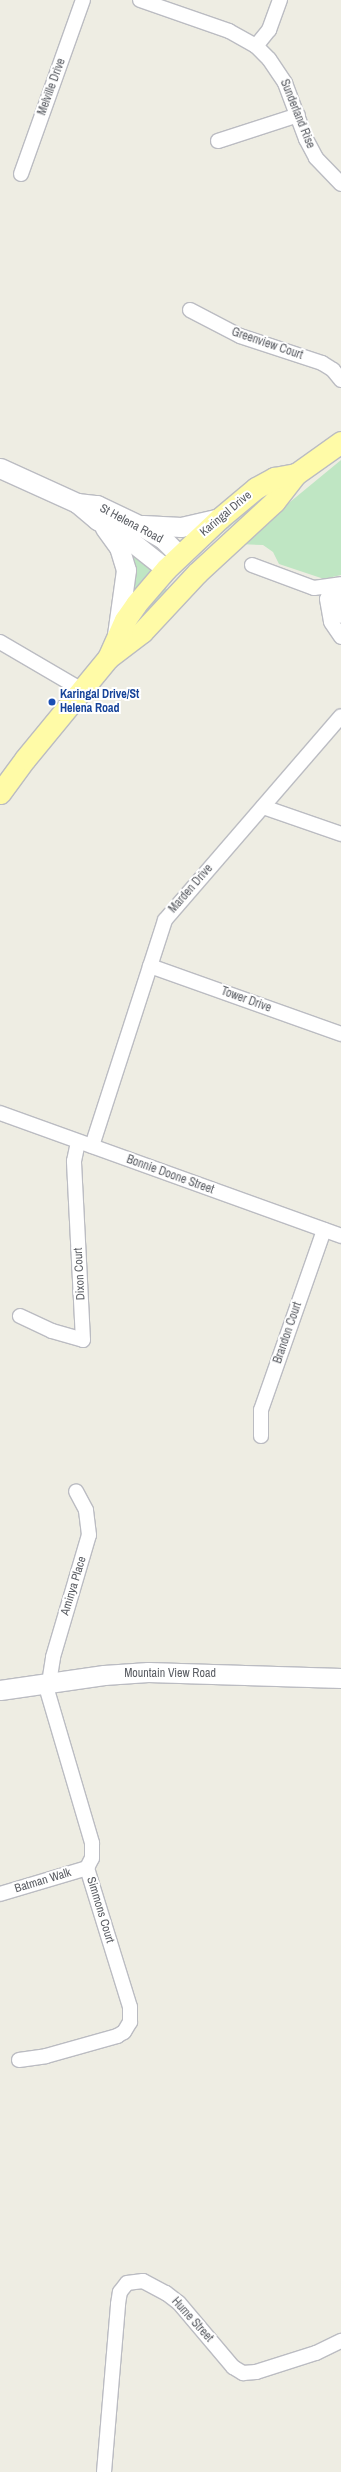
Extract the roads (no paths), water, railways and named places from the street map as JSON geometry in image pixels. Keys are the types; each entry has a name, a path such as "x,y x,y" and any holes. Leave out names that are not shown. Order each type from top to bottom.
{"main road":[{"name":"Karingal Drive","path":"191,580 274,502 296,474 341,442"},
{"name":"St Helena Road","path":"0,468 77,503 97,520 172,562 191,580"},
{"name":"Karingal Drive","path":"172,562 220,518 265,483 296,474"},
{"name":"St Helena Road","path":"77,503 97,505 139,525 163,540 172,562"},
{"path":"139,525 181,527 220,518"},
{"path":"97,520 115,541 122,555 126,570 117,636"},
{"path":"108,658 117,636 136,604 172,562"},
{"path":"3,783 108,658 138,636 191,580"},
{"name":"Mountain View Road","path":"0,1690 47,1683 148,1672 341,1678"}],"street":[{"name":"Melville Drive","path":"21,174 83,0"},
{"name":"Sunderland Rise","path":"140,0 229,32 256,46 281,75 316,158 341,184"},
{"path":"256,46 269,30 280,0"},
{"path":"218,141 298,115"},
{"name":"Greenview Court","path":"190,310 240,336 322,363 333,370 341,380"},
{"path":"252,566 314,588 341,584"},
{"path":"341,584 332,590 327,600 336,619 341,637"},
{"path":"336,619 341,594"},
{"path":"0,642 82,690"},
{"name":"Marden Drive","path":"92,1146 161,929 169,914 341,716"},
{"path":"263,807 341,834"},
{"name":"Tower Drive","path":"150,966 341,1034"},
{"name":"Bonnie Doone Street","path":"0,1113 341,1236"},
{"name":"Dixon Court","path":"20,1316 52,1331 83,1340 74,1161 78,1142"},
{"name":"Brandon Court","path":"261,1436 261,1410 324,1230"},
{"name":"Aminya Place","path":"47,1683 57,1641 89,1535 86,1510 76,1491"},
{"name":"Simmons Court","path":"19,2060 46,2056 117,2036 128,2027 130,2022 130,2007 86,1868 92,1858 92,1843 47,1683"},
{"name":"Batman Walk","path":"0,1894 86,1868"},
{"name":"Hume Street","path":"104,2472 119,2299 120,2292 127,2283 143,2281 166,2293 178,2303 233,2367 242,2373 256,2372 316,2353 341,2342"}],"place":[{"name":"Karingal Drive/St Helena Road","path":"52,702"}]}
